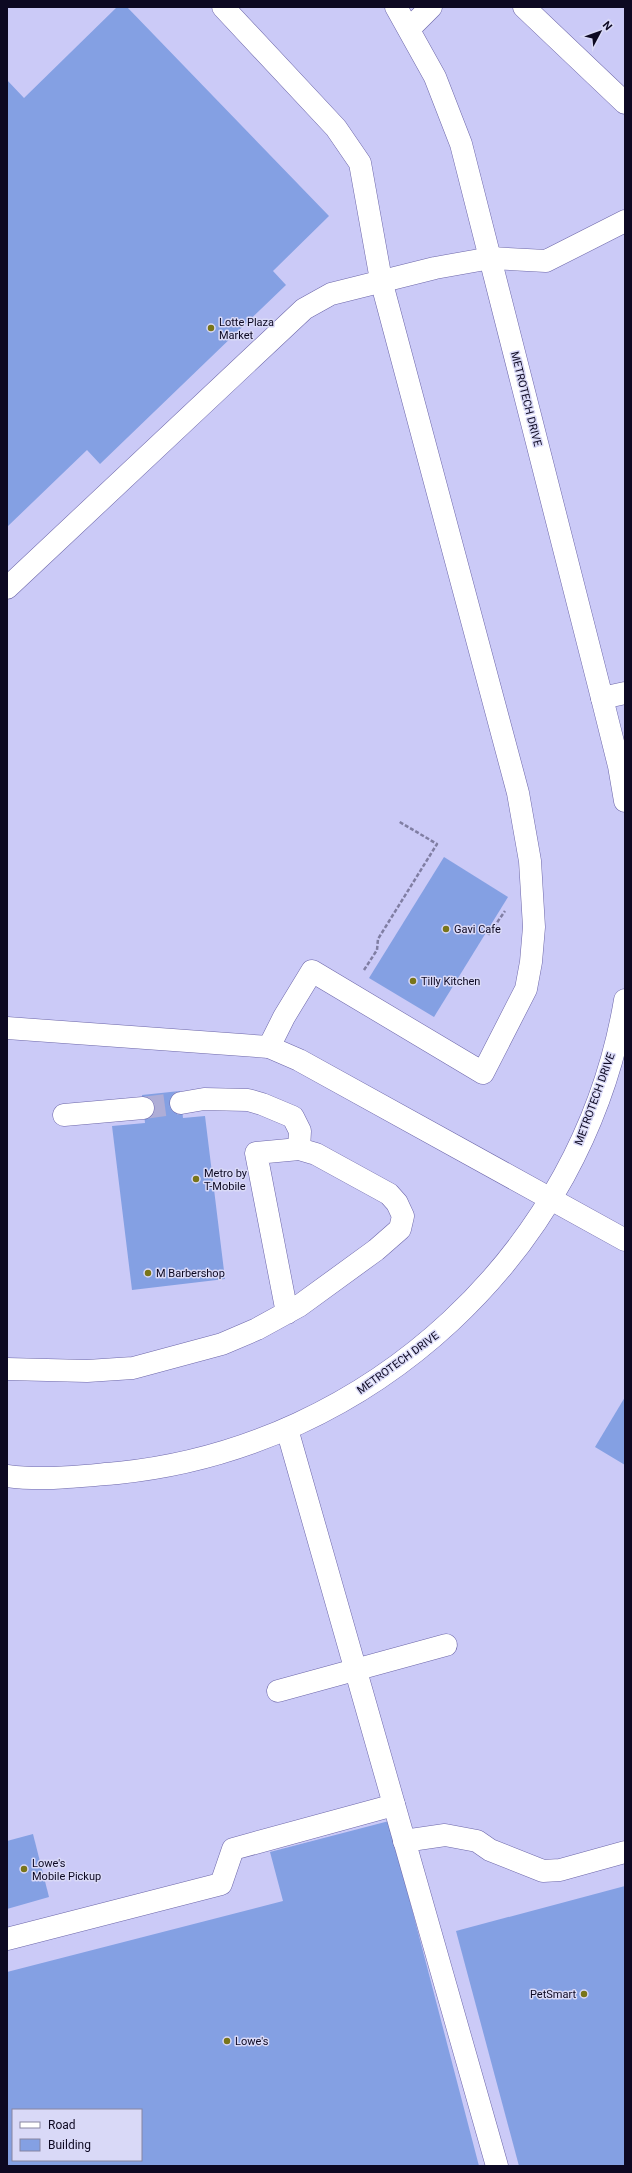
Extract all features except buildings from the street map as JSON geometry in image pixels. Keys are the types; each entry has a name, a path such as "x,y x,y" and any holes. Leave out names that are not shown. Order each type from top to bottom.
{"street":[{"path":"223,7 336,128 360,163 381,280 518,792 530,860 534,927 531,962 526,989 482,1073 312,971 268,1047"},
{"name":"METROTECH DRIVE","path":"396,7 435,77 450,111 461,144 619,766 625,802"},
{"path":"409,29 431,7"},
{"path":"524,7 625,103"},
{"path":"7,588 304,309 331,294 381,280 491,258 546,261 625,221"},
{"path":"602,698 625,693"},
{"name":"METROTECH DRIVE","path":"7,1476 61,1478 151,1469 196,1460 235,1449 286,1429 330,1409 369,1385 409,1357 447,1326 481,1293 514,1253 550,1199 568,1168 604,1083 621,1025 625,1000"},
{"path":"7,1028 268,1047 299,1060 625,1240"},
{"path":"181,1103 204,1098 248,1100 262,1104 293,1117 300,1130 299,1149"},
{"path":"64,1115 143,1108"},
{"path":"7,1369 86,1371 133,1368 222,1344 287,1313 376,1250 400,1229 403,1216 397,1203 389,1194 316,1154 299,1149 256,1153 287,1313"},
{"path":"286,1429 497,2166"},
{"path":"278,1691 446,1645"},
{"path":"7,1939 221,1884 233,1849 394,1805"},
{"path":"404,1841 445,1835 477,1841 490,1850 543,1871 560,1870 625,1852"}],"path":[{"path":"350,994 377,950 378,939 437,844 398,821"}],"tunnel":[{"path":"143,1108 181,1103"}],"place":[{"name":"Lotte Plaza Market","path":"211,328"},
{"name":"Gavi Cafe","path":"446,929"},
{"name":"Tilly Kitchen","path":"413,981"},
{"name":"Metro by T-Mobile","path":"196,1179"},
{"name":"M Barbershop","path":"148,1273"},
{"name":"Lowe's Mobile Pickup","path":"24,1869"},
{"name":"PetSmart","path":"584,1994"},
{"name":"Lowe's","path":"227,2041"}]}
